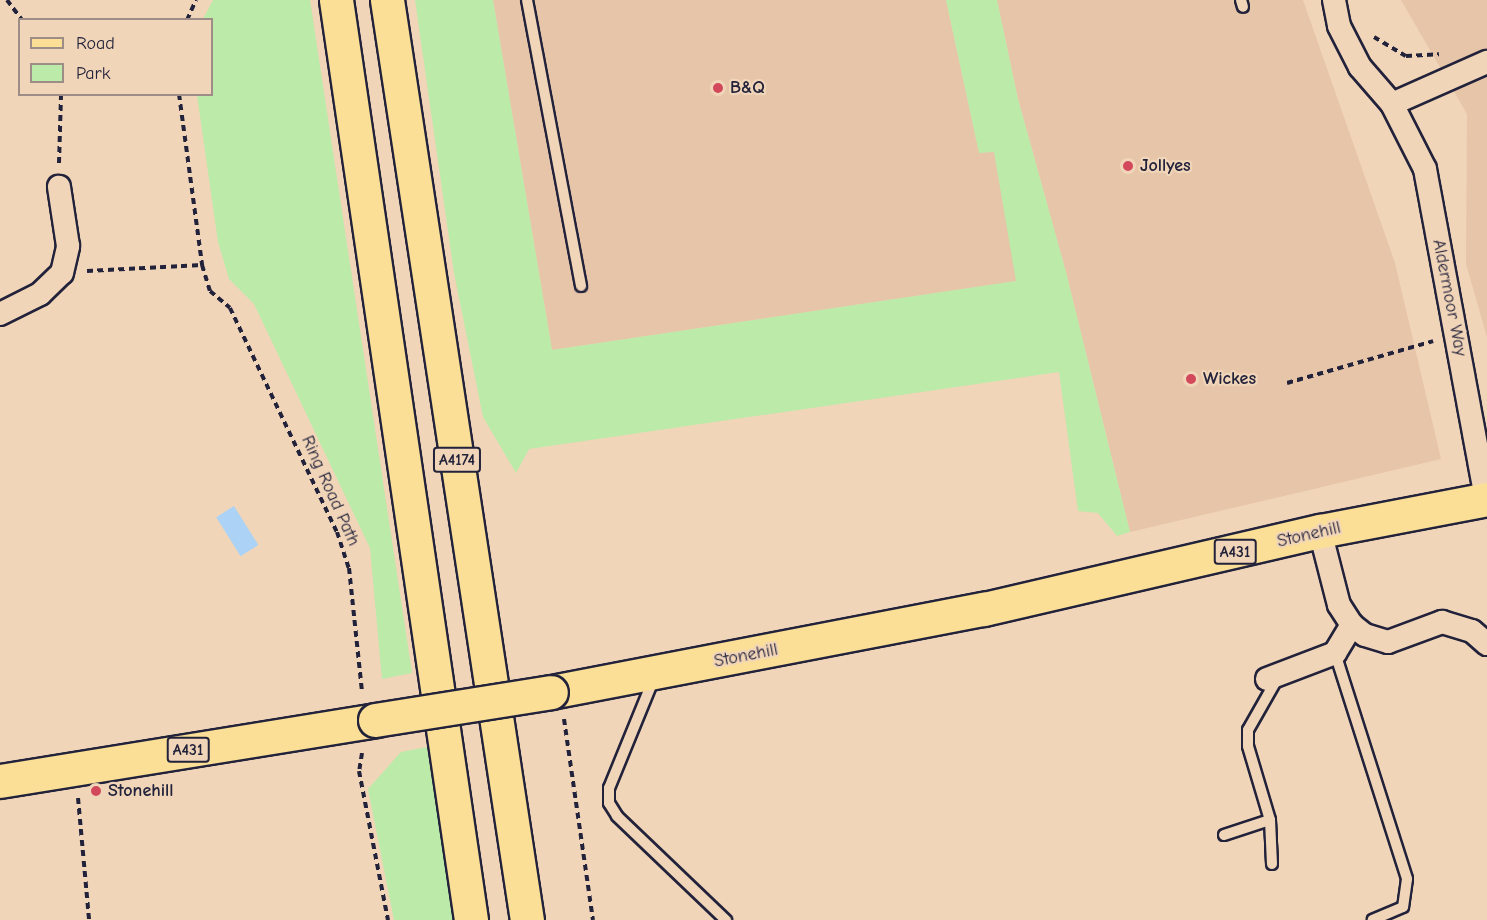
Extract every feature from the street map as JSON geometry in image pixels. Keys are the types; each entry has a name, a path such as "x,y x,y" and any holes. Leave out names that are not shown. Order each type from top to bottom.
{"main road":[{"name":"A4174","path":"336,0 471,920"},
{"name":"A4174","path":"387,0 526,920"},
{"name":"Stonehill","path":"0,781 656,674 984,609 1320,531 1487,499"}],"street":[{"name":"Aldermoor Way","path":"1334,0 1339,26 1360,67 1392,104 1425,170 1487,499"},
{"path":"1392,104 1487,62"},
{"path":"0,314 40,294 62,273 68,246 59,187"},
{"path":"1320,531 1339,605 1352,625 1365,635 1388,642 1442,622 1472,631 1487,644"},
{"path":"1274,677 1335,653 1352,625"}],"lane":[{"path":"527,0 581,286"},
{"path":"1335,653 1407,879 1403,907 1373,920"},
{"path":"656,674 609,788 609,803 633,831 726,920"},
{"path":"1272,864 1270,819 1248,746 1248,730 1274,677"},
{"path":"1224,835 1270,819"}],"path":[{"path":"7,0 20,18"},
{"path":"188,18 196,0"},
{"path":"1370,30 1376,39 1406,56 1448,51"},
{"path":"59,187 61,96"},
{"name":"Ring Road Path","path":"179,96 202,265 210,291 230,308 337,532 349,568 370,722 359,771 388,920"},
{"path":"62,273 202,265"},
{"path":"1287,383 1431,340 1457,342"},
{"path":"555,691 593,920"},
{"path":"76,767 89,920"}],"shaded area":[{"path":"493,0 946,0 979,152 994,152 1017,281 552,350"},
{"path":"997,0 1303,0 1395,263 1441,459 1130,532 1066,272 1018,99"},
{"path":"1401,0 1487,0 1487,337 1466,264 1467,114"}],"green space":[{"path":"213,0 310,0 412,673 382,679 370,548 254,304 229,279 218,242 197,96 213,96 213,18 204,18"},
{"path":"415,0 493,0 552,350 1016,281 994,152 979,153 946,0 997,0 1018,99 1066,272 1130,532 1117,536 1098,513 1078,511 1059,372 529,449 516,473 483,417 454,273"},
{"path":"427,747 454,920 394,920 368,789 401,752"}],"water":[{"path":"234,506 258,545 241,556 216,517"}],"place":[{"name":"B&Q","path":"718,88"},
{"name":"Jollyes","path":"1128,166"},
{"name":"Wickes","path":"1191,379"},
{"name":"Stonehill","path":"96,791"}]}
